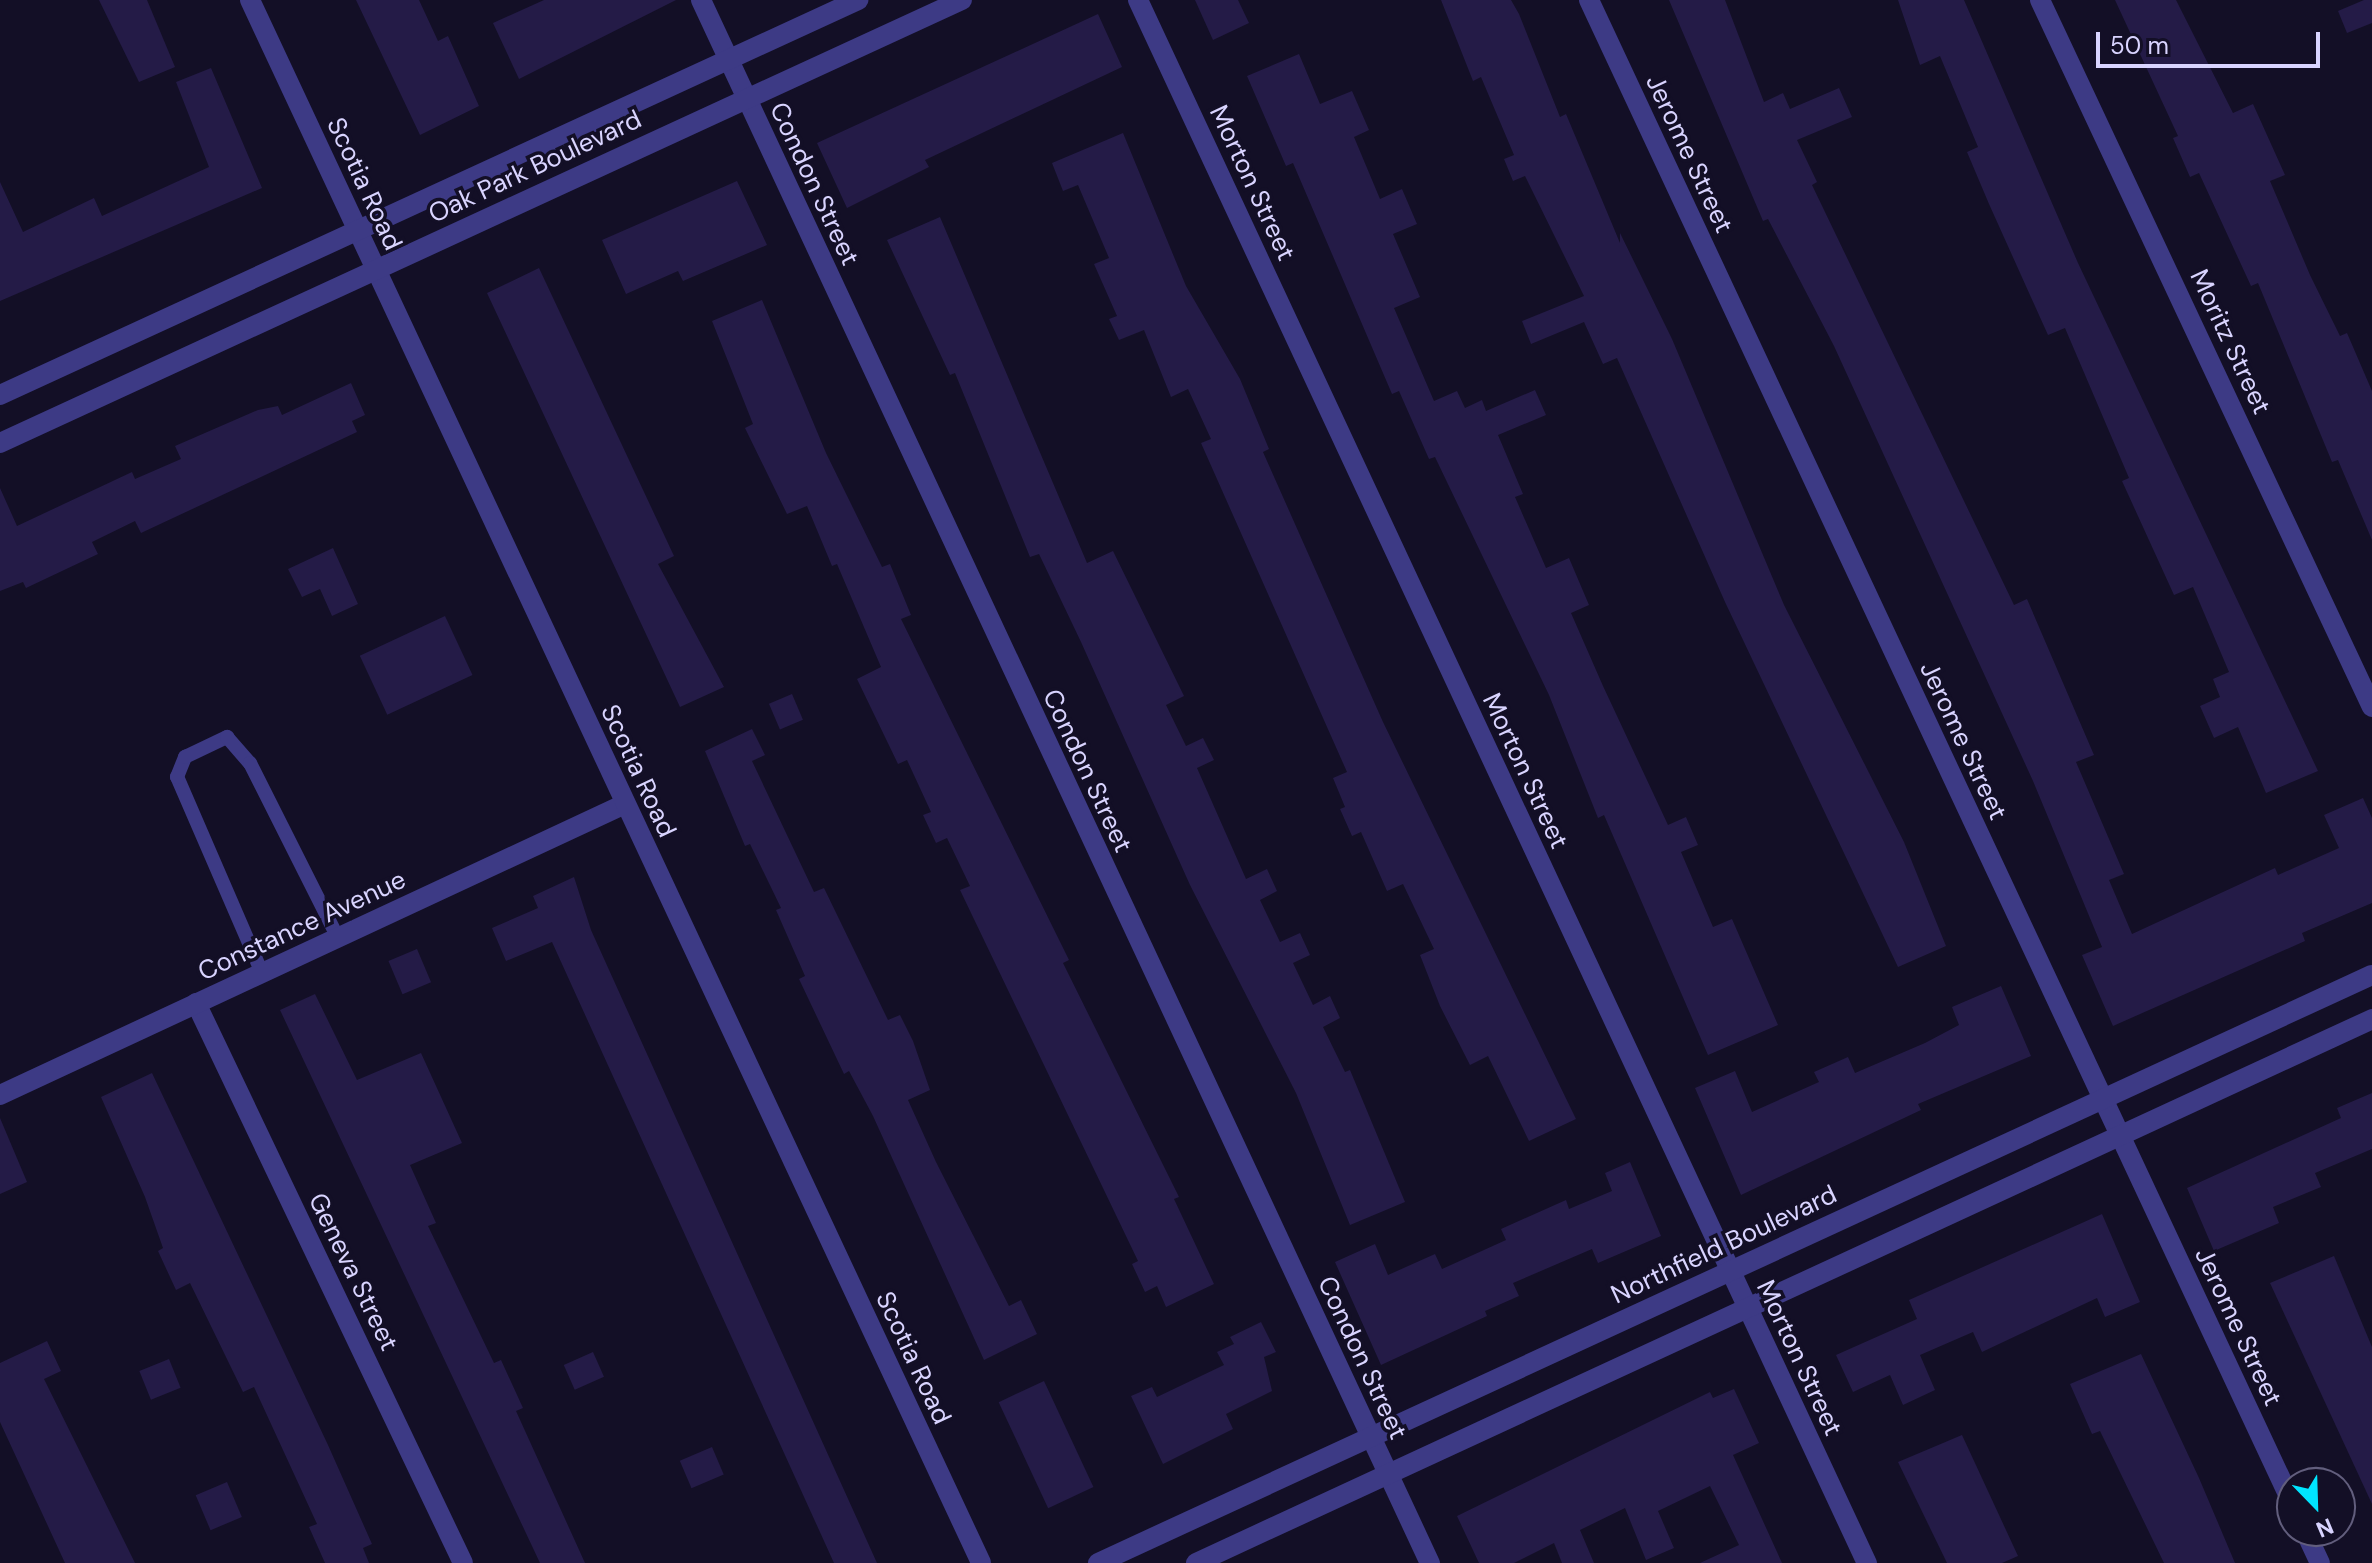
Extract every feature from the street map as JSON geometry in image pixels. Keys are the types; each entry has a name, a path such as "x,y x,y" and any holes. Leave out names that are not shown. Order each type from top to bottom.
{"street":[{"name":"Scotia Road","path":"250,0 981,1563"},
{"name":"Condon Street","path":"701,0 1430,1563"},
{"name":"Oak Park Boulevard","path":"0,395 858,0"},
{"name":"Oak Park Boulevard","path":"0,443 962,0"},
{"name":"Morton Street","path":"1138,0 1867,1563"},
{"name":"Jerome Street","path":"1589,0 2276,1469"},
{"name":"Moritz Street","path":"2040,0 2372,707"},
{"name":"Constance Avenue","path":"0,1095 625,804"},
{"name":"Northfield Boulevard","path":"1098,1563 2372,975"},
{"name":"Geneva Street","path":"196,1003 463,1563"},
{"path":"1196,1563 2372,1019"}],"lane":[{"path":"262,973 177,777 185,757 227,737 250,763 338,938"}],"building":[{"path":"99,0 147,0 175,67 139,82"},
{"path":"356,0 419,0 438,41 448,36 479,106 420,135"},
{"path":"544,0 676,0 519,79 493,23"},
{"path":"1195,0 1238,0 1249,23 1213,40"},
{"path":"1441,0 1511,0 1519,14 1560,117 1566,114 1620,243 1620,233 1672,339 1784,605 1904,842 1946,946 1898,967 1725,602 1617,358 1603,364 1584,322 1531,344 1522,321 1584,296 1525,176 1513,181 1504,159 1514,155 1481,77 1473,81"},
{"path":"1669,0 1725,0 1764,102 1783,93 1790,109 1839,88 1852,117 1797,140 1817,182 1812,185 2014,605 2027,599 2094,755 2076,762 2124,874 2109,880 2132,934 2275,868 2278,875 2339,848 2324,815 2363,798 2372,818 2372,903 2302,933 2305,941 2113,1026 2082,955 2102,947 2033,781 1834,346 1768,219 1763,221"},
{"path":"1898,0 1964,0 2078,263 2318,771 2266,793 2238,727 2214,738 2200,706 2220,697 2213,679 2229,672 2193,587 2174,595 2122,481 2129,478 2065,328 2048,335 1989,204 1967,152 1978,147 1940,56 1920,65"},
{"path":"2115,0 2176,0 2233,113 2253,104 2285,175 2270,181 2310,275 2340,336 2347,333 2372,391 2372,540 2338,460 2332,462 2258,283 2251,286 2199,173 2190,177 2173,138 2178,136"},
{"path":"2364,0 2372,0 2372,23 2347,33 2338,11"},
{"path":"1098,14 1122,67 925,160 929,167 847,208 817,143"},
{"path":"1299,54 1320,104 1352,91 1369,130 1354,137 1380,199 1402,189 1417,224 1393,234 1420,297 1394,308 1434,401 1457,391 1465,408 1482,400 1486,411 1535,390 1546,415 1498,435 1523,494 1515,497 1546,568 1569,558 1589,605 1571,613 1603,686 1668,825 1686,817 1698,845 1681,852 1713,927 1732,919 1778,1025 1708,1055 1604,815 1598,818 1549,695 1435,457 1429,459 1399,391 1392,394 1293,163 1286,166 1247,76"},
{"path":"211,68 262,188 0,301 0,182 23,232 94,198 102,216 209,167 176,82"},
{"path":"1123,133 1186,286 1240,379 1269,449 1263,452 1383,722 1576,1119 1529,1141 1488,1056 1470,1065 1440,1006 1420,955 1434,949 1403,884 1387,891 1361,832 1352,836 1340,809 1345,807 1333,778 1347,772 1201,443 1211,439 1188,389 1171,397 1144,330 1119,340 1109,319 1117,316 1094,264 1109,258 1078,185 1063,191 1052,163"},
{"path":"737,181 767,245 683,281 678,271 626,294 602,240"},
{"path":"940,217 1087,563 1113,551 1184,696 1166,705 1186,746 1203,738 1214,760 1197,768 1246,879 1267,869 1277,891 1260,900 1280,942 1300,933 1310,955 1293,963 1313,1005 1330,996 1340,1018 1323,1027 1345,1072 1350,1070 1405,1202 1350,1225 1296,1093 1190,885 1039,554 1030,557 955,373 950,375 887,240"},
{"path":"539,268 674,556 658,564 724,687 680,707 487,293"},
{"path":"762,300 826,453 882,567 890,564 911,615 901,619 1069,960 1063,963 1179,1197 1174,1199 1214,1284 1166,1307 1157,1286 1145,1292 1132,1264 1138,1261 960,890 970,886 947,838 936,843 923,815 931,812 907,760 898,764 857,679 881,667 837,564 832,566 807,506 787,514 745,428 753,424 712,321"},
{"path":"351,383 365,415 352,421 357,432 141,533 135,521 92,542 98,554 26,588 23,582 0,591 0,488 17,526 132,472 135,479 181,459 175,446 258,410 278,406 282,415"},
{"path":"333,548 358,604 332,616 320,589 302,597 288,569"},
{"path":"445,616 472,675 387,715 360,656"},
{"path":"792,694 803,720 780,730 769,704"},
{"path":"752,729 765,755 752,761 814,892 824,888 888,1020 900,1015 913,1041 930,1090 908,1100 936,1162 1009,1306 1021,1300 1037,1334 984,1360 873,1116 849,1071 844,1074 799,979 805,976 776,910 781,908 750,844 745,846 705,751"},
{"path":"574,877 591,930 877,1563 834,1563 552,942 506,961 492,928 538,908 533,896"},
{"path":"417,949 431,982 403,994 388,961"},
{"path":"2001,986 2031,1056 1918,1104 1921,1110 1741,1195 1695,1088 1735,1071 1752,1112 1819,1082 1814,1072 1848,1057 1855,1073 1925,1043 1959,1025 1952,1007"},
{"path":"315,994 357,1080 421,1053 462,1143 410,1165 436,1223 428,1226 494,1363 501,1360 523,1408 516,1411 585,1563 540,1563 280,1010"},
{"path":"152,1073 372,1544 363,1548 369,1563 325,1563 309,1527 317,1524 254,1387 243,1392 190,1283 176,1290 158,1251 163,1248 145,1197 101,1097"},
{"path":"2372,1093 2372,1149 2315,1173 2321,1187 2273,1207 2279,1223 2214,1251 2187,1188 2341,1118 2337,1108"},
{"path":"0,1118 27,1182 0,1194"},
{"path":"1630,1162 1661,1236 1598,1263 1592,1249 1513,1283 1519,1296 1485,1311 1487,1316 1381,1365 1335,1262 1375,1244 1388,1275 1435,1254 1442,1269 1506,1240 1501,1229 1566,1200 1569,1209 1612,1191 1605,1173"},
{"path":"2102,1214 2140,1302 2105,1317 2097,1298 1982,1352 1973,1332 1920,1355 1935,1390 1903,1405 1890,1375 1853,1392 1836,1355 1917,1319 1909,1300"},
{"path":"2334,1256 2372,1347 2372,1504 2356,1467 2270,1283"},
{"path":"1261,1322 1276,1352 1264,1357 1272,1391 1226,1414 1233,1429 1163,1464 1131,1396 1152,1387 1157,1397 1224,1365 1217,1352 1234,1344 1230,1337"},
{"path":"47,1341 61,1371 44,1379 135,1563 65,1563 0,1422 0,1363"},
{"path":"593,1352 604,1377 575,1390 564,1365"},
{"path":"2141,1354 2235,1563 2164,1563 2100,1431 2092,1434 2070,1384"},
{"path":"169,1359 181,1388 151,1400 139,1371"},
{"path":"1044,1381 1093,1487 1048,1508 999,1402"},
{"path":"1734,1389 1759,1443 1733,1455 1782,1563 1700,1563 1739,1545 1710,1486 1658,1511 1674,1548 1646,1560 1625,1508 1580,1530 1594,1563 1562,1563 1554,1543 1514,1563 1479,1563 1457,1516 1710,1392 1713,1398"},
{"path":"1962,1435 2018,1556 2002,1563 1947,1563 1898,1462"},
{"path":"712,1447 724,1475 692,1488 680,1461"},
{"path":"227,1482 242,1517 211,1530 196,1495"}]}
